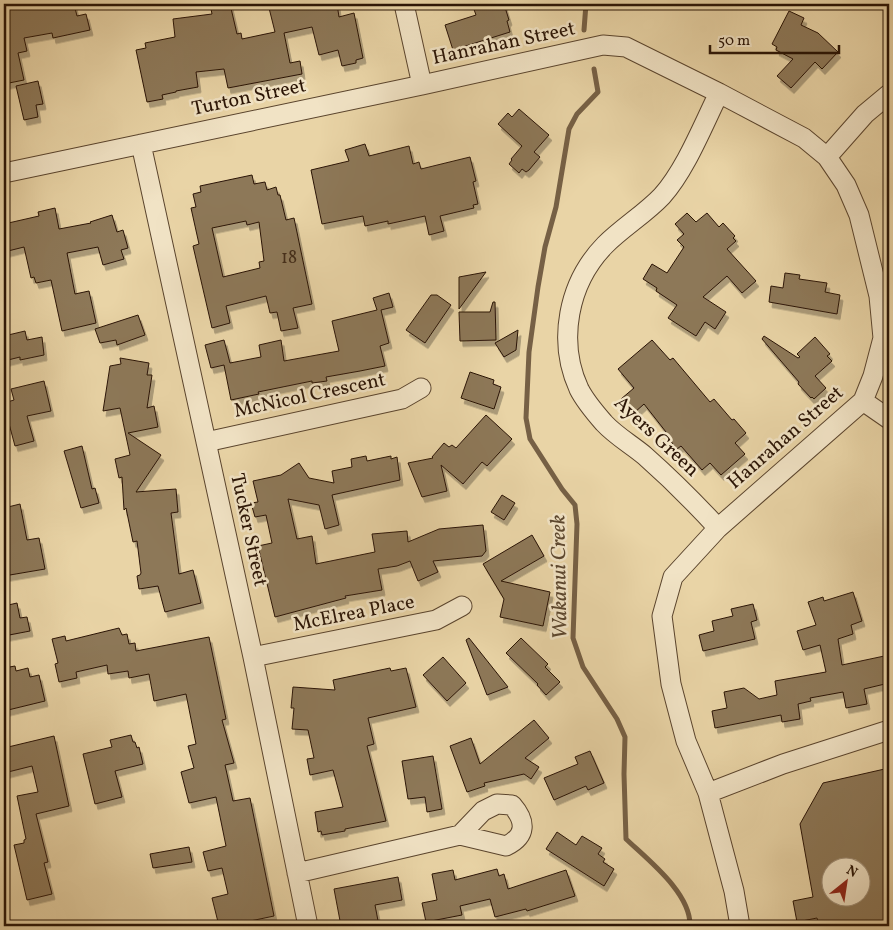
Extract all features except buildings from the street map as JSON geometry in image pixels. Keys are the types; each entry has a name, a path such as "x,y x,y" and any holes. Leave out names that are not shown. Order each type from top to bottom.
{"street":[{"path":"404,4 422,85"},
{"name":"Hanrahan Street","path":"422,85 603,45 626,47 804,138 827,157 846,184 859,214 879,296 882,338 863,401 718,528 673,577 662,616 671,684 686,741 708,794 734,891 740,926"},
{"name":"Turton Street","path":"4,173 422,85"},
{"name":"Ayers Green","path":"718,528 646,457 605,423 580,390 568,350 569,312 588,266 604,246 662,196 680,170 695,143 719,93"},
{"path":"827,157 865,114 889,94"},
{"name":"Tucker Street","path":"141,144 253,657 308,926"},
{"name":"McNicol Crescent","path":"206,442 402,399 421,388"},
{"path":"863,401 889,419"},
{"name":"McElrea Place","path":"253,657 436,620 462,606"},
{"path":"708,794 782,764 889,730"},
{"path":"297,873 460,835"}],"waterway":[{"name":"Wakanui Creek","path":"584,30 586,4"},
{"name":"Wakanui Creek","path":"594,69 598,92 577,114 569,129 556,207 545,247 529,352 526,418 530,439 562,489 575,505 577,524 573,638 583,667 617,719 625,737 626,839 667,878 676,890 684,901 690,926"}]}
